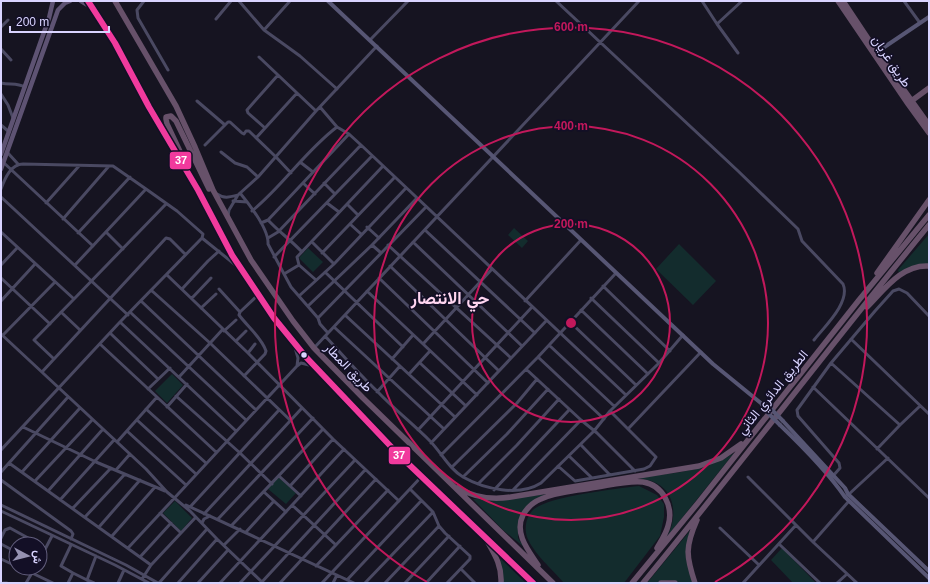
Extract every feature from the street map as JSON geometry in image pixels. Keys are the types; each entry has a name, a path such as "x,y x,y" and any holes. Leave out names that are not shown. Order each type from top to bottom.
{"highway":[{"name":"طريق المطار","path":"88,1 170,141 242,270 258,295 293,342 398,454 533,583"},
{"name":"طريق المطار","path":"115,1 172,99 213,190 228,219 251,260 289,316 314,348 449,483 553,583"},
{"name":"طريق غريان","path":"838,1 911,104 929,125"},
{"name":"طريق غريان","path":"843,1 911,104 919,120 929,133"},
{"path":"911,104 929,88"},
{"path":"911,104 929,92"},
{"path":"198,190 167,124 166,117 171,116 176,121 222,215 251,260"},
{"path":"919,120 929,139"},
{"path":"859,300 929,200"},
{"name":"الطريق الدائري الثاني","path":"632,583 929,215"},
{"name":"الطريق الدائري الثاني","path":"643,583 700,514 929,225"},
{"path":"854,319 901,274 918,266 929,266"},
{"path":"449,483 478,497 499,499 699,466 720,458 749,438"},
{"path":"545,575 528,551 521,534 521,521 528,508 533,503 548,496 626,483 642,482 648,484 657,488 663,493 667,500 669,508 668,526 650,560"},
{"path":"695,583 689,563 688,550 691,535 700,514"},
{"path":"482,533 498,562 501,573 501,583"},
{"path":"661,583 675,583"}],"main road":[{"path":"1,169 49,18 53,1"},
{"path":"1,154 13,118 27,88 58,10 65,3 70,1"},
{"path":"80,1 86,3 95,11"}],"street":[{"path":"144,1 137,10 138,18 168,70"},
{"path":"216,19 231,1"},
{"path":"239,1 264,30 300,56 337,88"},
{"path":"264,30 290,1"},
{"path":"328,1 701,352 762,404 766,404 781,423 847,496 929,571"},
{"path":"370,40 408,1"},
{"path":"556,1 798,229 800,231 800,238 802,241 843,284 845,293 842,304 814,340"},
{"path":"314,348 639,1"},
{"path":"702,1 738,53"},
{"path":"717,24 742,1"},
{"path":"904,1 920,23"},
{"path":"877,52 929,17"},
{"path":"1,27 8,20"},
{"path":"228,219 229,210 233,201 239,194 258,177 316,111 377,46"},
{"path":"1,49 11,60"},
{"path":"259,57 316,111"},
{"path":"265,128 248,113 248,110 278,75"},
{"path":"1,83 17,84 27,88"},
{"path":"256,138 297,93"},
{"path":"1,94 13,118"},
{"path":"197,101 225,125"},
{"path":"320,107 337,127 349,134 361,145 394,178 626,395"},
{"path":"205,145 228,122 230,122 244,134 246,131 249,131 276,156 291,173"},
{"path":"1,125 8,131"},
{"path":"252,211 263,202 327,135 337,127"},
{"path":"261,222 268,220 349,134"},
{"path":"268,238 278,232 361,145"},
{"path":"7,152 18,164"},
{"path":"221,152 235,163 247,167 258,177"},
{"path":"274,257 372,156"},
{"path":"3,162 93,246"},
{"path":"300,162 313,172"},
{"path":"1,189 11,170 18,164 109,166 117,168 166,204 177,210 203,234 202,238 242,270"},
{"path":"46,202 79,166"},
{"path":"63,219 109,166"},
{"path":"316,280 299,265 297,257 383,166"},
{"path":"78,233 130,177"},
{"path":"322,253 394,178"},
{"path":"324,183 335,194"},
{"path":"303,184 315,194"},
{"path":"299,296 334,264 367,227 406,188"},
{"path":"75,265 146,189"},
{"path":"213,190 223,197 239,194"},
{"path":"239,194 247,202 261,222 268,238 268,244 284,274 328,333"},
{"path":"1,197 91,281 189,366 246,420"},
{"path":"308,306 335,282 417,198"},
{"path":"233,201 247,202"},
{"path":"327,203 339,212"},
{"path":"54,359 34,340 166,204"},
{"path":"347,204 358,215"},
{"path":"318,318 380,252 426,207"},
{"path":"268,220 278,232 291,240 302,252"},
{"path":"350,224 361,234"},
{"path":"367,227 379,238"},
{"path":"425,230 535,333"},
{"path":"1,232 74,299"},
{"path":"106,232 122,249"},
{"path":"42,372 166,238 170,239 185,254"},
{"path":"1,450 120,322 202,238"},
{"path":"525,301 582,240"},
{"path":"312,242 334,264"},
{"path":"413,242 522,346"},
{"path":"372,245 380,252"},
{"path":"388,245 511,358"},
{"path":"1,265 17,248"},
{"path":"182,289 219,251"},
{"path":"1,301 36,264"},
{"path":"284,274 299,265"},
{"path":"390,266 499,371"},
{"path":"423,344 479,281 492,269"},
{"path":"325,272 403,347"},
{"path":"441,455 538,357 591,298 616,273"},
{"path":"166,275 192,298 333,439 399,501"},
{"path":"1,278 50,324"},
{"path":"192,298 211,278"},
{"path":"379,278 488,383"},
{"path":"55,282 2,334 146,469 174,498 204,514 232,525 354,583"},
{"path":"603,286 670,351"},
{"path":"219,289 240,312 239,315 262,341 266,348 266,353 244,376"},
{"path":"832,478 840,468 839,463 803,422 797,414 797,410 831,363 883,301 895,290 900,289 907,293 929,316"},
{"path":"151,290 290,420"},
{"path":"367,291 476,395"},
{"path":"201,308 216,294"},
{"path":"240,312 258,295"},
{"path":"591,298 659,363"},
{"path":"140,301 256,410"},
{"path":"418,430 532,307"},
{"path":"581,310 648,374"},
{"path":"61,312 80,330"},
{"path":"345,315 455,417"},
{"path":"179,377 224,330 236,320"},
{"path":"431,443 546,321"},
{"path":"120,322 236,431"},
{"path":"570,322 636,385"},
{"path":"334,326 444,429"},
{"path":"236,342 246,331"},
{"path":"110,333 158,379"},
{"path":"392,359 413,335"},
{"path":"325,336 377,392 418,430 463,477 494,490 513,490 537,486 581,445 614,406 659,363 683,335"},
{"path":"851,339 929,414"},
{"path":"293,342 298,358 297,366"},
{"path":"100,344 216,452"},
{"path":"248,353 255,344"},
{"path":"549,345 614,406"},
{"path":"409,374 430,351"},
{"path":"628,429 701,352"},
{"path":"538,357 604,419"},
{"path":"128,548 297,366 303,363 316,367"},
{"path":"420,363 466,406"},
{"path":"831,363 900,425"},
{"path":"377,392 400,366"},
{"path":"148,389 170,368"},
{"path":"526,369 635,471"},
{"path":"452,467 517,403 537,379"},
{"path":"167,407 187,384"},
{"path":"813,387 929,498"},
{"path":"463,477 507,434 548,389"},
{"path":"176,396 262,473 272,484"},
{"path":"1,472 68,397"},
{"path":"60,500 127,431 157,397"},
{"path":"478,484 517,445 559,399"},
{"path":"878,449 920,406"},
{"path":"22,472 80,408"},
{"path":"204,514 302,408"},
{"path":"146,409 206,463"},
{"path":"190,507 279,410"},
{"path":"494,490 570,410"},
{"path":"558,466 575,481 647,468 656,457 610,411"},
{"path":"218,519 313,418"},
{"path":"34,481 92,420"},
{"path":"137,420 196,474"},
{"path":"513,490 581,420"},
{"path":"23,427 96,462 167,492"},
{"path":"48,491 103,429"},
{"path":"232,525 323,429"},
{"path":"127,431 186,485"},
{"path":"290,486 333,439"},
{"path":"581,445 610,475"},
{"path":"220,583 344,449"},
{"path":"116,470 130,454"},
{"path":"569,456 592,478"},
{"path":"847,496 888,458"},
{"path":"240,583 355,460"},
{"path":"9,462 151,566"},
{"path":"73,508 110,468"},
{"path":"181,502 262,583 366,470"},
{"path":"85,517 125,474"},
{"path":"279,476 301,496"},
{"path":"322,583 422,476"},
{"path":"748,477 813,542 857,583"},
{"path":"280,583 376,479"},
{"path":"1,480 71,531 73,534 71,539"},
{"path":"98,527 140,480"},
{"path":"112,536 155,487"},
{"path":"410,489 433,512 439,526 471,557 448,583"},
{"path":"316,566 388,490"},
{"path":"264,492 286,512"},
{"path":"847,496 849,501 885,532"},
{"path":"246,532 274,501"},
{"path":"347,580 421,501"},
{"path":"813,542 849,501"},
{"path":"1,505 159,583 207,529"},
{"path":"292,505 326,534 336,545"},
{"path":"1,510 149,583"},
{"path":"365,583 433,512"},
{"path":"160,513 181,533"},
{"path":"16,518 18,514"},
{"path":"142,579 151,566 196,516"},
{"path":"202,524 204,519 212,516"},
{"path":"140,557 171,523"},
{"path":"742,583 796,525"},
{"path":"385,583 439,526"},
{"path":"1,527 5,530"},
{"path":"1,538 5,530 10,528 24,536"},
{"path":"720,528 759,565"},
{"path":"224,546 240,529"},
{"path":"48,544 52,536"},
{"path":"406,583 449,536"},
{"path":"178,583 217,539"},
{"path":"896,542 929,578"},
{"path":"779,544 820,583"},
{"path":"71,545 61,566 94,583"},
{"path":"426,583 460,546"},
{"path":"198,583 228,550"},
{"path":"87,580 96,556"},
{"path":"461,569 475,583"},
{"path":"124,570 119,582 124,583"},
{"path":"68,583 72,573"},
{"path":"837,583 847,574"},
{"path":"333,583 337,575"},
{"path":"38,576 53,583"}],"green space":[{"path":"514,228 528,241 522,248 508,235"},
{"path":"929,234 929,265 899,273 898,270"},
{"path":"679,244 716,281 693,305 656,269"},
{"path":"308,248 323,262 313,272 299,258"},
{"path":"172,374 183,385 167,403 155,391"},
{"path":"734,453 666,538 670,531 673,516 673,508 668,493 656,483 637,478 700,468"},
{"path":"278,477 296,493 286,504 268,489"},
{"path":"639,486 657,495 664,504 664,517 660,536 624,583 564,583 538,555 527,537 527,519 534,509 542,504 584,494"},
{"path":"548,494 535,499 518,524 518,538 524,547 503,530 473,499 515,498"},
{"path":"175,501 192,518 181,531 163,513"},
{"path":"693,527 688,536 694,583 669,580 657,583 647,583"},
{"path":"782,548 816,583 793,583 771,560"},
{"path":"500,558 526,583 503,583"}],"transit line":[{"name":"37","path":"88,1 115,43 149,107 198,190 232,255 274,318 305,356 398,454 533,583"}],"district":[{"name":"حي الانتصار","path":"450,298"}]}
